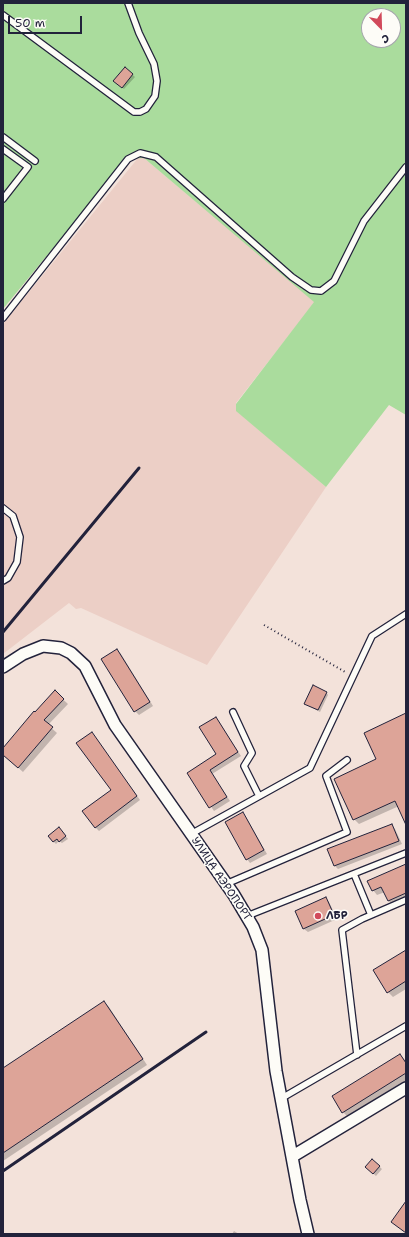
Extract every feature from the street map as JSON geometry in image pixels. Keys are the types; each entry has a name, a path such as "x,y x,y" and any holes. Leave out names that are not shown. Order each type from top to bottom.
{"street":[{"name":"УЛИЦА АЭРОПОРТ","path":"3,667 23,654 43,646 61,648 71,653 85,666 115,726 226,884 253,927 262,950 276,1071 300,1200 308,1234"},
{"path":"293,1156 406,1088"}],"lane":[{"path":"3,15 134,112 140,112 146,109 154,96 157,81 154,64 128,3"},
{"path":"3,137 35,160"},
{"path":"3,148 28,167 3,199"},
{"path":"3,318 128,159 140,153 156,157 292,278 311,290 321,291 334,281 364,221 406,167"},
{"path":"3,508 13,516 20,537 16,562 8,578 3,582"},
{"path":"191,834 310,768 372,636 406,614"},
{"path":"233,712 252,753 244,766 259,796"},
{"path":"226,884 347,832 326,776 347,760"},
{"path":"247,916 406,853"},
{"path":"354,874 371,915"},
{"path":"357,1055 342,930 371,915 406,900"},
{"path":"282,1098 406,1026"}],"path":[{"path":"264,625 353,677"}],"shaded area":[{"path":"138,158 144,158 315,302 236,403 236,410 326,487 207,665 81,608 76,609 69,603 3,654 3,324"}],"green space":[{"path":"3,3 406,3 406,415 389,405 326,487 236,411 236,404 314,302 144,158 128,159 128,157 3,309"}],"building":[{"path":"125,67 133,74 122,88 113,81"},
{"path":"117,649 150,702 134,712 101,659"},
{"path":"313,685 327,692 318,710 304,704"},
{"path":"55,690 64,699 44,720 53,727 18,768 3,755 3,748 34,711 35,712"},
{"path":"406,713 406,825 395,801 353,820 334,779 376,759 364,733"},
{"path":"216,717 238,752 210,770 227,797 209,808 187,773 216,754 199,727"},
{"path":"92,732 137,796 95,828 82,811 111,790 76,743"},
{"path":"243,812 264,850 246,860 225,822"},
{"path":"392,824 399,841 334,866 327,849"},
{"path":"59,827 66,836 59,842 57,839 53,842 48,836"},
{"path":"406,864 406,893 388,901 381,887 372,891 367,881"},
{"path":"326,897 334,915 303,929 295,911"},
{"path":"406,950 406,981 387,993 373,970"},
{"path":"104,1001 143,1059 3,1153 3,1068"},
{"path":"400,1054 406,1063 406,1073 342,1113 332,1096"},
{"path":"372,1159 380,1166 373,1174 365,1167"},
{"path":"406,1201 406,1233 391,1222"}],"railway":[{"path":"3,632 139,468"},
{"path":"3,1171 206,1032"}],"place":[{"name":"ЛБР","path":"318,916"}]}
